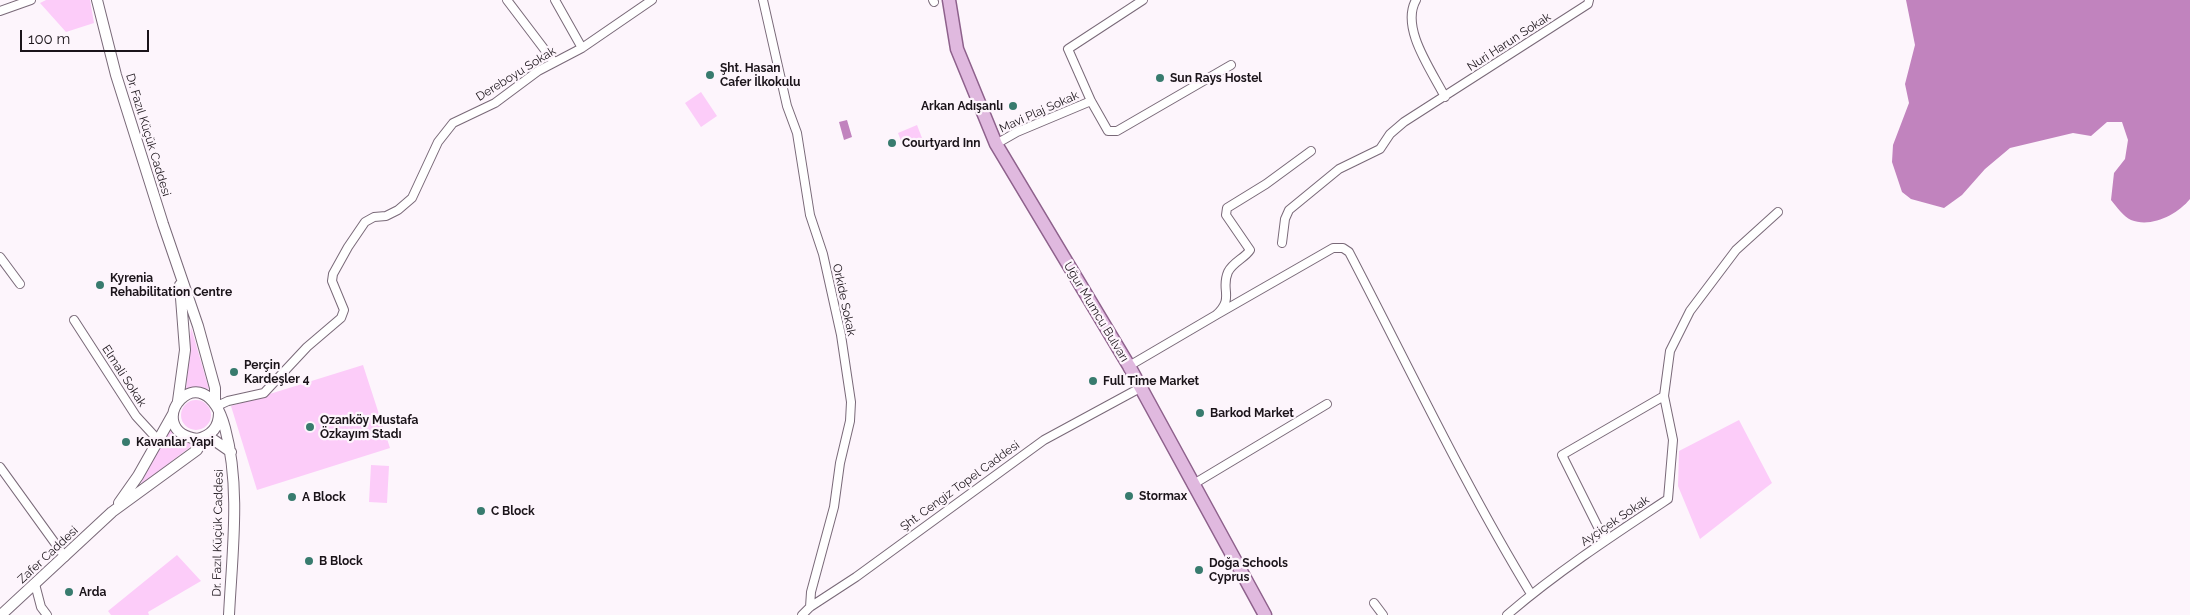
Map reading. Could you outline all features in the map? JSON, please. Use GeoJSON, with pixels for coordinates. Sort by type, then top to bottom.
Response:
{"type":"FeatureCollection","features":[{"type":"Feature","properties":{"kind":"main road","name":"Uğur Mumcu Bulvarı"},"geometry":{"type":"LineString","coordinates":[[949,0],[957,49],[996,144],[1129,366],[1192,485],[1265,615]]}},
{"type":"Feature","properties":{"kind":"street"},"geometry":{"type":"LineString","coordinates":[[0,11],[32,0]]}},
{"type":"Feature","properties":{"kind":"street","name":"Dr. Fazıl Küçük Caddesi"},"geometry":{"type":"LineString","coordinates":[[97,0],[116,76],[180,276],[198,326],[215,388],[217,407],[224,424],[231,452],[233,512],[229,615]]}},
{"type":"Feature","properties":{"kind":"street"},"geometry":{"type":"LineString","coordinates":[[507,0],[554,62]]}},
{"type":"Feature","properties":{"kind":"street"},"geometry":{"type":"LineString","coordinates":[[555,0],[582,48]]}},
{"type":"Feature","properties":{"kind":"street","name":"Dereboyu Sokak"},"geometry":{"type":"LineString","coordinates":[[217,407],[228,401],[264,393],[307,347],[341,318],[344,310],[332,281],[333,274],[348,247],[365,222],[374,217],[386,216],[398,210],[412,198],[438,142],[453,124],[495,103],[538,71],[582,48],[643,3],[652,0]]}},
{"type":"Feature","properties":{"kind":"street","name":"Orkide Sokak"},"geometry":{"type":"LineString","coordinates":[[763,0],[787,106],[797,133],[810,215],[823,254],[841,335],[851,402],[850,420],[834,507],[811,592],[810,607]]}},
{"type":"Feature","properties":{"kind":"street"},"geometry":{"type":"LineString","coordinates":[[1143,0],[1068,49],[1091,101],[1104,127],[1108,131],[1117,131],[1230,65]]}},
{"type":"Feature","properties":{"kind":"street"},"geometry":{"type":"LineString","coordinates":[[1416,0],[1410,23],[1415,38],[1445,97]]}},
{"type":"Feature","properties":{"kind":"street","name":"Nuri Harun Sokak"},"geometry":{"type":"LineString","coordinates":[[1282,243],[1284,219],[1289,210],[1339,169],[1380,149],[1390,134],[1404,122],[1445,97],[1585,2]]}},
{"type":"Feature","properties":{"kind":"street","name":"Mavi Plaj Sokak"},"geometry":{"type":"LineString","coordinates":[[996,144],[1016,132],[1091,101]]}},
{"type":"Feature","properties":{"kind":"street"},"geometry":{"type":"LineString","coordinates":[[1216,315],[1226,304],[1226,283],[1229,270],[1250,250],[1226,215],[1227,208],[1266,184],[1311,151]]}},
{"type":"Feature","properties":{"kind":"street","name":"Ayçiçek Sokak"},"geometry":{"type":"LineString","coordinates":[[1507,615],[1532,594],[1605,541],[1668,500],[1673,440],[1664,396],[1670,351],[1690,311],[1736,250],[1778,212]]}},
{"type":"Feature","properties":{"kind":"street"},"geometry":{"type":"LineString","coordinates":[[1129,366],[1333,248],[1343,248],[1349,252],[1456,464],[1489,525],[1532,594]]}},
{"type":"Feature","properties":{"kind":"street"},"geometry":{"type":"LineString","coordinates":[[0,257],[20,284]]}},
{"type":"Feature","properties":{"kind":"street","name":"Dr. Fazıl Küçük Caddesi"},"geometry":{"type":"LineString","coordinates":[[178,401],[185,350],[180,276]]}},
{"type":"Feature","properties":{"kind":"street","name":"Elmali Sokak"},"geometry":{"type":"LineString","coordinates":[[74,320],[136,416],[159,441]]}},
{"type":"Feature","properties":{"kind":"street","name":"Şht. Cengiz Topel Caddesi"},"geometry":{"type":"LineString","coordinates":[[802,615],[810,607],[856,577],[1044,440],[1140,388]]}},
{"type":"Feature","properties":{"kind":"street"},"geometry":{"type":"LineString","coordinates":[[190,393],[204,394],[217,407],[217,426],[206,436],[196,439],[182,434],[174,422],[173,414],[178,401],[190,393]]}},
{"type":"Feature","properties":{"kind":"street"},"geometry":{"type":"LineString","coordinates":[[1605,541],[1562,455],[1664,396]]}},
{"type":"Feature","properties":{"kind":"street"},"geometry":{"type":"LineString","coordinates":[[1192,485],[1327,404]]}},
{"type":"Feature","properties":{"kind":"street","name":"Zafer Caddesi"},"geometry":{"type":"LineString","coordinates":[[112,512],[138,476],[173,414]]}},
{"type":"Feature","properties":{"kind":"street","name":"Dr. Fazıl Küçük Caddesi"},"geometry":{"type":"LineString","coordinates":[[206,436],[231,452]]}},
{"type":"Feature","properties":{"kind":"street","name":"Zafer Caddesi"},"geometry":{"type":"LineString","coordinates":[[1,615],[112,512],[197,450],[206,436]]}},
{"type":"Feature","properties":{"kind":"street"},"geometry":{"type":"LineString","coordinates":[[0,466],[65,557]]}},
{"type":"Feature","properties":{"kind":"street"},"geometry":{"type":"LineString","coordinates":[[35,584],[41,607],[47,615]]}},
{"type":"Feature","properties":{"kind":"street"},"geometry":{"type":"LineString","coordinates":[[1374,604],[1383,615]]}},
{"type":"Feature","properties":{"kind":"shaded area"},"geometry":{"type":"Polygon","coordinates":[[[46,0],[90,0],[94,23],[66,32],[40,3],[46,0]]]}},
{"type":"Feature","properties":{"kind":"shaded area"},"geometry":{"type":"Polygon","coordinates":[[[1906,0],[2190,0],[2190,199],[2171,215],[2155,221],[2139,222],[2131,220],[2120,211],[2111,200],[2114,173],[2125,159],[2128,140],[2122,122],[2107,122],[2091,136],[2073,133],[2010,148],[1985,169],[1962,195],[1944,208],[1911,199],[1902,192],[1892,162],[1893,145],[1909,103],[1905,84],[1915,45],[1906,0]]]}},
{"type":"Feature","properties":{"kind":"shaded area"},"geometry":{"type":"Polygon","coordinates":[[[701,92],[717,116],[701,127],[685,103],[701,92]]]}},
{"type":"Feature","properties":{"kind":"shaded area"},"geometry":{"type":"Polygon","coordinates":[[[847,120],[852,137],[844,140],[839,122],[847,120]]]}},
{"type":"Feature","properties":{"kind":"shaded area"},"geometry":{"type":"Polygon","coordinates":[[[917,125],[922,138],[903,146],[898,133],[917,125]]]}},
{"type":"Feature","properties":{"kind":"shaded area"},"geometry":{"type":"Polygon","coordinates":[[[191,327],[209,389],[193,387],[186,389],[191,327]]]}},
{"type":"Feature","properties":{"kind":"shaded area","name":"Ozanköy Mustafa Özkayım Stadı"},"geometry":{"type":"Polygon","coordinates":[[[363,365],[390,448],[257,490],[231,406],[363,365]]]}},
{"type":"Feature","properties":{"kind":"shaded area"},"geometry":{"type":"Polygon","coordinates":[[[196,400],[207,404],[211,415],[207,426],[196,430],[185,426],[181,415],[185,404],[196,400]]]}},
{"type":"Feature","properties":{"kind":"shaded area"},"geometry":{"type":"Polygon","coordinates":[[[1739,420],[1772,483],[1700,539],[1678,486],[1679,451],[1739,420]]]}},
{"type":"Feature","properties":{"kind":"shaded area"},"geometry":{"type":"Polygon","coordinates":[[[170,429],[178,438],[193,445],[140,485],[170,429]]]}},
{"type":"Feature","properties":{"kind":"shaded area"},"geometry":{"type":"Polygon","coordinates":[[[371,465],[389,466],[387,503],[369,502],[371,465]]]}},
{"type":"Feature","properties":{"kind":"shaded area"},"geometry":{"type":"Polygon","coordinates":[[[177,555],[201,581],[148,612],[149,615],[111,615],[108,611],[177,555]]]}},
{"type":"Feature","properties":{"kind":"place","name":"Şht. Hasan Cafer İlkokulu"},"geometry":{"type":"Point","coordinates":[710,75]}},
{"type":"Feature","properties":{"kind":"place","name":"Sun Rays Hostel"},"geometry":{"type":"Point","coordinates":[1160,78]}},
{"type":"Feature","properties":{"kind":"place","name":"Arkan Adışanlı"},"geometry":{"type":"Point","coordinates":[1013,106]}},
{"type":"Feature","properties":{"kind":"place","name":"Courtyard Inn"},"geometry":{"type":"Point","coordinates":[892,143]}},
{"type":"Feature","properties":{"kind":"place","name":"Kyrenia Rehabilitation Centre"},"geometry":{"type":"Point","coordinates":[100,285]}},
{"type":"Feature","properties":{"kind":"place","name":"Perçin Kardeşler 4"},"geometry":{"type":"Point","coordinates":[234,372]}},
{"type":"Feature","properties":{"kind":"place","name":"Full Time Market"},"geometry":{"type":"Point","coordinates":[1093,381]}},
{"type":"Feature","properties":{"kind":"place","name":"Barkod Market"},"geometry":{"type":"Point","coordinates":[1200,413]}},
{"type":"Feature","properties":{"kind":"place","name":"Ozanköy Mustafa Özkayım Stadı"},"geometry":{"type":"Point","coordinates":[310,427]}},
{"type":"Feature","properties":{"kind":"place","name":"Kavanlar Yapi"},"geometry":{"type":"Point","coordinates":[126,442]}},
{"type":"Feature","properties":{"kind":"place","name":"Stormax"},"geometry":{"type":"Point","coordinates":[1129,496]}},
{"type":"Feature","properties":{"kind":"place","name":"A Block"},"geometry":{"type":"Point","coordinates":[292,497]}},
{"type":"Feature","properties":{"kind":"place","name":"C Block"},"geometry":{"type":"Point","coordinates":[481,511]}},
{"type":"Feature","properties":{"kind":"place","name":"B Block"},"geometry":{"type":"Point","coordinates":[309,561]}},
{"type":"Feature","properties":{"kind":"place","name":"Doğa Schools Cyprus"},"geometry":{"type":"Point","coordinates":[1199,570]}},
{"type":"Feature","properties":{"kind":"place","name":"Arda"},"geometry":{"type":"Point","coordinates":[69,592]}}]}
